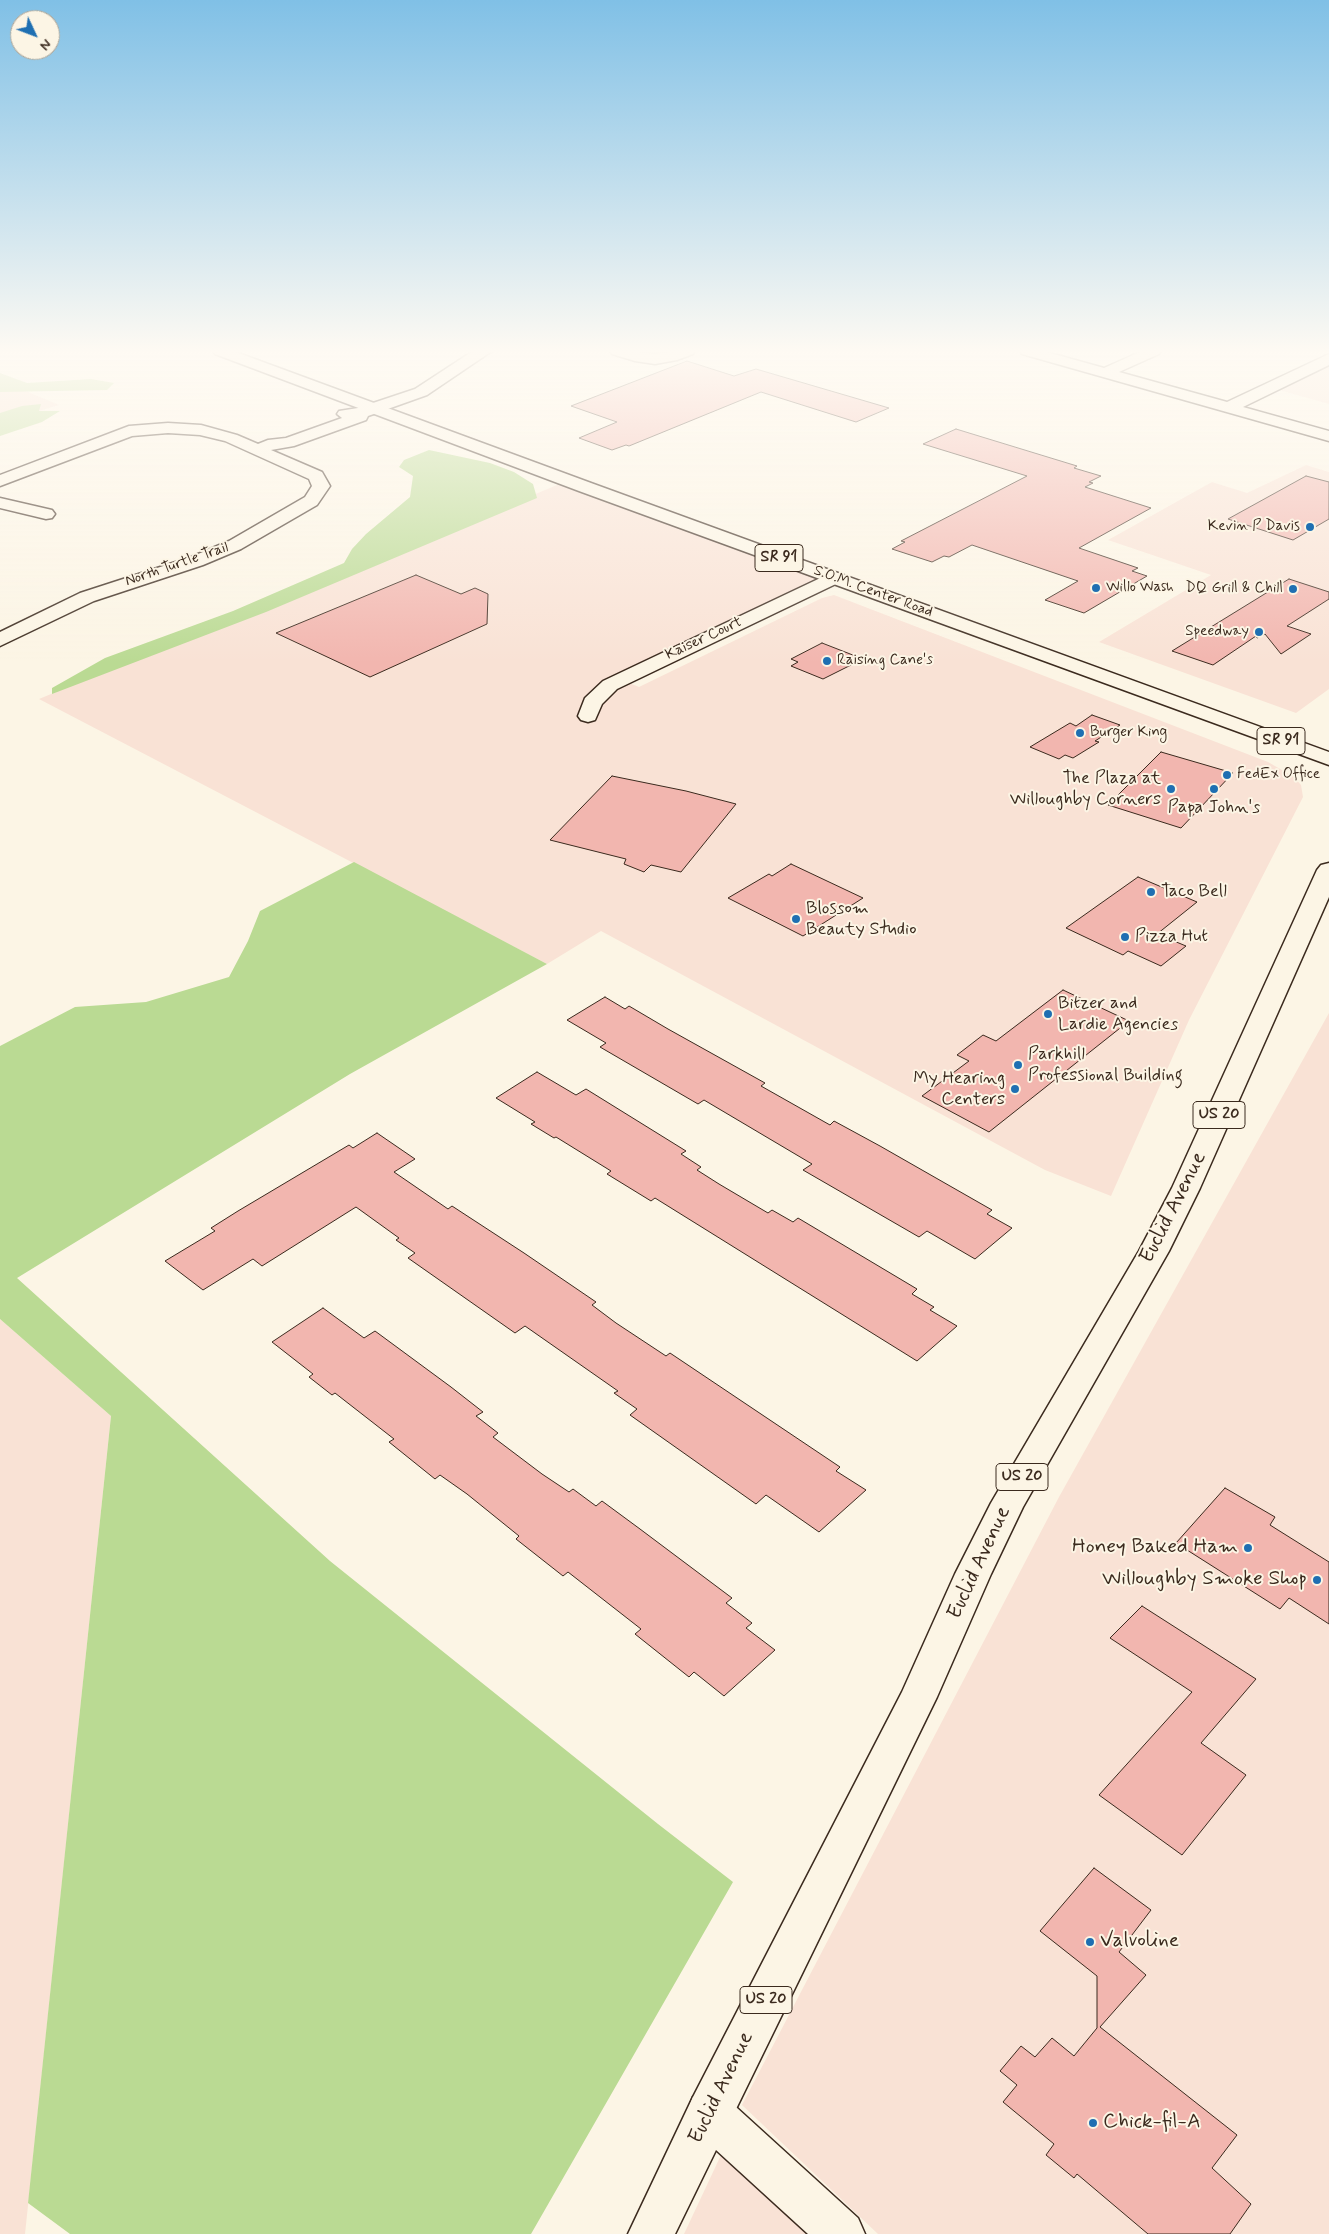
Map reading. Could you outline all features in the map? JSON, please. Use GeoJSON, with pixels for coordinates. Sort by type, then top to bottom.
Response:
{"type":"FeatureCollection","features":[{"type":"Feature","properties":{"kind":"street"},"geometry":{"type":"LineString","coordinates":[[0,481],[66,455]]}},
{"type":"Feature","properties":{"kind":"street","name":"North Turtle Trail"},"geometry":{"type":"LineString","coordinates":[[0,640],[87,597],[197,561],[235,545],[311,501],[321,486],[316,476],[278,455]]}},
{"type":"Feature","properties":{"kind":"street","name":"S.O.M. Center Road"},"geometry":{"type":"LineString","coordinates":[[493,455],[1329,758]]}},
{"type":"Feature","properties":{"kind":"street"},"geometry":{"type":"LineString","coordinates":[[0,503],[46,514]]}},
{"type":"Feature","properties":{"kind":"street","name":"Kaiser Court"},"geometry":{"type":"LineString","coordinates":[[588,716],[592,702],[610,685],[833,578]]}},
{"type":"Feature","properties":{"kind":"street"},"geometry":{"type":"LineString","coordinates":[[0,620],[22,629]]}},
{"type":"Feature","properties":{"kind":"street","name":"Euclid Avenue"},"geometry":{"type":"LineString","coordinates":[[651,2234],[709,2113],[918,1697],[973,1574],[1008,1503],[1154,1251],[1186,1188],[1329,870]]}},
{"type":"Feature","properties":{"kind":"street"},"geometry":{"type":"LineString","coordinates":[[709,2113],[842,2234]]}},
{"type":"Feature","properties":{"kind":"shaded area"},"geometry":{"type":"Polygon","coordinates":[[[1306,465],[1329,472],[1329,689],[1296,713],[1099,642],[1211,575],[1108,540],[1212,482],[1247,493],[1306,465]]]}},
{"type":"Feature","properties":{"kind":"shaded area"},"geometry":{"type":"Polygon","coordinates":[[[562,483],[822,578],[617,678],[639,687],[822,598],[834,595],[1268,762],[1294,777],[1301,785],[1303,797],[1189,1020],[1111,1196],[1045,1170],[601,931],[547,964],[39,699],[562,483]]]}},
{"type":"Feature","properties":{"kind":"shaded area"},"geometry":{"type":"Polygon","coordinates":[[[1329,1013],[1329,2234],[878,2234],[742,2105],[1059,1497],[1329,1013]]]}},
{"type":"Feature","properties":{"kind":"shaded area"},"geometry":{"type":"Polygon","coordinates":[[[0,1319],[111,1416],[25,2234],[0,2234],[0,1319]]]}},
{"type":"Feature","properties":{"kind":"shaded area"},"geometry":{"type":"Polygon","coordinates":[[[721,2155],[806,2234],[684,2234],[721,2155]]]}},
{"type":"Feature","properties":{"kind":"green space"},"geometry":{"type":"Polygon","coordinates":[[[416,455],[454,455],[490,463],[514,472],[533,484],[537,498],[266,612],[52,694],[52,688],[105,658],[233,611],[344,563],[352,549],[366,534],[410,497],[413,476],[399,467],[404,460],[416,455]]]}},
{"type":"Feature","properties":{"kind":"green space"},"geometry":{"type":"Polygon","coordinates":[[[354,862],[547,964],[350,1074],[17,1278],[330,1561],[733,1882],[531,2234],[70,2234],[28,2203],[111,1416],[0,1319],[0,1046],[75,1007],[146,1002],[229,977],[248,941],[260,911],[354,862]]]}},
{"type":"Feature","properties":{"kind":"building"},"geometry":{"type":"Polygon","coordinates":[[[960,455],[1042,455],[1101,476],[1089,482],[1093,483],[1085,487],[1151,508],[1079,548],[1138,568],[1132,571],[1147,576],[1084,613],[1045,600],[1078,581],[972,545],[949,557],[944,556],[932,562],[892,549],[905,542],[901,541],[1027,476],[960,455]]]}},
{"type":"Feature","properties":{"kind":"building"},"geometry":{"type":"Polygon","coordinates":[[[1306,476],[1329,482],[1329,519],[1293,540],[1228,519],[1306,476]]]}},
{"type":"Feature","properties":{"kind":"building"},"geometry":{"type":"Polygon","coordinates":[[[416,575],[461,594],[475,588],[488,594],[487,624],[370,677],[276,633],[416,575]]]}},
{"type":"Feature","properties":{"kind":"building"},"geometry":{"type":"Polygon","coordinates":[[[1289,579],[1329,592],[1329,599],[1287,626],[1311,634],[1281,654],[1265,634],[1257,638],[1256,636],[1213,665],[1172,651],[1289,579]]]}},
{"type":"Feature","properties":{"kind":"building","name":"Raising Cane's"},"geometry":{"type":"Polygon","coordinates":[[[822,643],[863,659],[823,679],[791,666],[798,662],[791,659],[822,643]]]}},
{"type":"Feature","properties":{"kind":"building","name":"Burger King"},"geometry":{"type":"Polygon","coordinates":[[[1092,715],[1120,725],[1095,741],[1099,742],[1073,758],[1065,755],[1059,759],[1030,747],[1070,723],[1076,726],[1092,715]]]}},
{"type":"Feature","properties":{"kind":"building","name":"The Plaza at Willoughby Corners"},"geometry":{"type":"Polygon","coordinates":[[[1161,752],[1233,773],[1181,828],[1108,805],[1161,752]]]}},
{"type":"Feature","properties":{"kind":"building"},"geometry":{"type":"Polygon","coordinates":[[[612,776],[686,791],[736,804],[681,872],[651,865],[644,872],[624,864],[626,859],[550,840],[612,776]]]}},
{"type":"Feature","properties":{"kind":"building"},"geometry":{"type":"Polygon","coordinates":[[[791,864],[863,898],[803,936],[728,898],[769,874],[772,876],[791,864]]]}},
{"type":"Feature","properties":{"kind":"building"},"geometry":{"type":"Polygon","coordinates":[[[1138,877],[1197,902],[1157,934],[1186,946],[1161,966],[1128,951],[1123,955],[1066,928],[1138,877]]]}},
{"type":"Feature","properties":{"kind":"building","name":"Parkhill Professional Building"},"geometry":{"type":"Polygon","coordinates":[[[1063,990],[1129,1021],[989,1132],[922,1096],[969,1061],[957,1055],[983,1035],[996,1041],[1063,990]]]}},
{"type":"Feature","properties":{"kind":"building"},"geometry":{"type":"Polygon","coordinates":[[[605,997],[625,1009],[629,1006],[765,1083],[761,1086],[830,1125],[834,1121],[880,1146],[992,1210],[987,1214],[1012,1228],[975,1259],[927,1231],[919,1237],[803,1170],[812,1164],[704,1100],[698,1104],[600,1047],[606,1043],[567,1020],[605,997]]]}},
{"type":"Feature","properties":{"kind":"building"},"geometry":{"type":"Polygon","coordinates":[[[537,1072],[576,1095],[586,1089],[686,1151],[681,1154],[701,1167],[697,1170],[719,1184],[768,1213],[772,1210],[793,1222],[798,1218],[917,1289],[912,1294],[934,1307],[930,1310],[957,1326],[917,1361],[655,1198],[651,1201],[607,1174],[611,1171],[531,1124],[535,1122],[496,1098],[537,1072]]]}},
{"type":"Feature","properties":{"kind":"building"},"geometry":{"type":"Polygon","coordinates":[[[377,1133],[415,1159],[394,1172],[448,1209],[452,1206],[524,1253],[596,1302],[592,1305],[616,1323],[666,1356],[670,1353],[840,1467],[836,1471],[866,1490],[819,1532],[766,1495],[756,1504],[630,1415],[637,1409],[614,1393],[618,1391],[525,1326],[515,1333],[408,1258],[415,1253],[396,1240],[399,1238],[356,1207],[262,1266],[253,1259],[203,1290],[165,1261],[215,1231],[211,1228],[238,1211],[349,1145],[353,1148],[377,1133]]]}},
{"type":"Feature","properties":{"kind":"building"},"geometry":{"type":"Polygon","coordinates":[[[323,1308],[364,1338],[375,1331],[483,1412],[476,1416],[498,1433],[493,1437],[542,1474],[569,1492],[573,1489],[596,1506],[602,1501],[732,1598],[726,1603],[752,1623],[746,1628],[775,1650],[724,1696],[694,1672],[689,1677],[635,1634],[641,1629],[568,1572],[563,1576],[516,1539],[519,1536],[467,1494],[440,1475],[435,1479],[389,1442],[394,1439],[335,1393],[332,1395],[309,1377],[313,1374],[272,1342],[323,1308]]]}},
{"type":"Feature","properties":{"kind":"building"},"geometry":{"type":"Polygon","coordinates":[[[1225,1488],[1275,1517],[1270,1525],[1329,1562],[1329,1624],[1289,1598],[1280,1609],[1176,1543],[1225,1488]]]}},
{"type":"Feature","properties":{"kind":"building"},"geometry":{"type":"Polygon","coordinates":[[[1142,1606],[1256,1679],[1201,1743],[1246,1775],[1182,1855],[1099,1795],[1192,1692],[1110,1638],[1142,1606]]]}},
{"type":"Feature","properties":{"kind":"building"},"geometry":{"type":"Polygon","coordinates":[[[1094,1868],[1151,1910],[1119,1952],[1146,1975],[1100,2027],[1237,2135],[1212,2168],[1251,2204],[1230,2234],[1148,2234],[1077,2174],[1074,2178],[1046,2155],[1054,2144],[1003,2102],[1017,2085],[1000,2071],[1021,2046],[1035,2057],[1052,2038],[1074,2056],[1097,2028],[1097,1976],[1040,1931],[1094,1868]]]}},
{"type":"Feature","properties":{"kind":"place","name":"Kevin P Davis"},"geometry":{"type":"Point","coordinates":[1310,527]}},
{"type":"Feature","properties":{"kind":"place","name":"Willo Wash"},"geometry":{"type":"Point","coordinates":[1096,588]}},
{"type":"Feature","properties":{"kind":"place","name":"DQ Grill & Chill"},"geometry":{"type":"Point","coordinates":[1293,589]}},
{"type":"Feature","properties":{"kind":"place","name":"Speedway"},"geometry":{"type":"Point","coordinates":[1259,632]}},
{"type":"Feature","properties":{"kind":"place","name":"Raising Cane's"},"geometry":{"type":"Point","coordinates":[827,661]}},
{"type":"Feature","properties":{"kind":"place","name":"Burger King"},"geometry":{"type":"Point","coordinates":[1080,733]}},
{"type":"Feature","properties":{"kind":"place","name":"FedEx Office"},"geometry":{"type":"Point","coordinates":[1227,775]}},
{"type":"Feature","properties":{"kind":"place","name":"The Plaza at Willoughby Corners"},"geometry":{"type":"Point","coordinates":[1171,789]}},
{"type":"Feature","properties":{"kind":"place","name":"Papa John's"},"geometry":{"type":"Point","coordinates":[1214,789]}},
{"type":"Feature","properties":{"kind":"place","name":"Taco Bell"},"geometry":{"type":"Point","coordinates":[1151,892]}},
{"type":"Feature","properties":{"kind":"place","name":"Blossom Beauty Studio"},"geometry":{"type":"Point","coordinates":[796,919]}},
{"type":"Feature","properties":{"kind":"place","name":"Pizza Hut"},"geometry":{"type":"Point","coordinates":[1125,937]}},
{"type":"Feature","properties":{"kind":"place","name":"Bitzer and Lardie Agencies"},"geometry":{"type":"Point","coordinates":[1048,1014]}},
{"type":"Feature","properties":{"kind":"place","name":"Parkhill Professional Building"},"geometry":{"type":"Point","coordinates":[1018,1065]}},
{"type":"Feature","properties":{"kind":"place","name":"My Hearing Centers"},"geometry":{"type":"Point","coordinates":[1015,1089]}},
{"type":"Feature","properties":{"kind":"place","name":"Honey Baked Ham"},"geometry":{"type":"Point","coordinates":[1248,1548]}},
{"type":"Feature","properties":{"kind":"place","name":"Willoughby Smoke Shop"},"geometry":{"type":"Point","coordinates":[1317,1580]}},
{"type":"Feature","properties":{"kind":"place","name":"Valvoline"},"geometry":{"type":"Point","coordinates":[1090,1942]}},
{"type":"Feature","properties":{"kind":"place","name":"Chick-fil-A"},"geometry":{"type":"Point","coordinates":[1093,2123]}}]}
